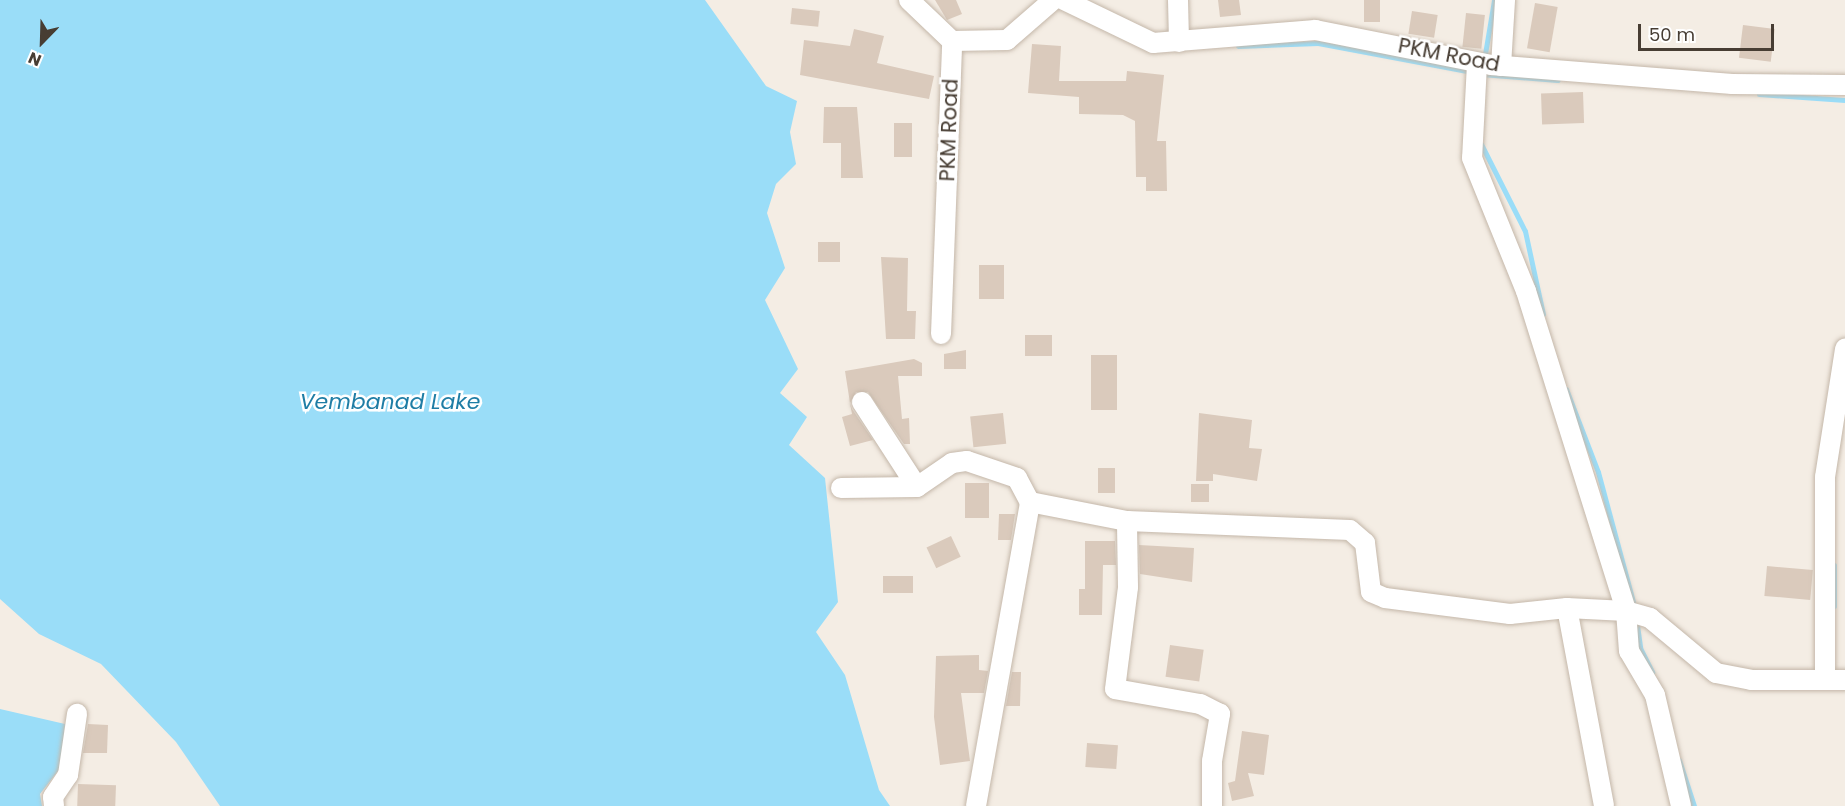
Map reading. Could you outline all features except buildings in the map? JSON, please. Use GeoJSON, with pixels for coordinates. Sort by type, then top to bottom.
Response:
{"type":"FeatureCollection","features":[{"type":"Feature","properties":{"kind":"street"},"geometry":{"type":"LineString","coordinates":[[909,0],[952,41],[1007,40],[1053,0]]}},
{"type":"Feature","properties":{"kind":"street","name":"PKM Road"},"geometry":{"type":"LineString","coordinates":[[1064,0],[1144,43],[1315,30],[1477,64],[1732,84],[1845,85]]}},
{"type":"Feature","properties":{"kind":"street"},"geometry":{"type":"LineString","coordinates":[[1178,0],[1179,42]]}},
{"type":"Feature","properties":{"kind":"street"},"geometry":{"type":"LineString","coordinates":[[1501,66],[1505,0]]}},
{"type":"Feature","properties":{"kind":"street","name":"PKM Road"},"geometry":{"type":"LineString","coordinates":[[941,334],[952,41]]}},
{"type":"Feature","properties":{"kind":"street"},"geometry":{"type":"LineString","coordinates":[[1477,64],[1472,158],[1526,291],[1626,611],[1629,651],[1655,695],[1681,806]]}},
{"type":"Feature","properties":{"kind":"street"},"geometry":{"type":"LineString","coordinates":[[1825,680],[1825,477],[1845,349]]}},
{"type":"Feature","properties":{"kind":"street"},"geometry":{"type":"LineString","coordinates":[[862,402],[917,487]]}},
{"type":"Feature","properties":{"kind":"street"},"geometry":{"type":"LineString","coordinates":[[842,488],[917,487],[952,463],[967,460],[1017,478],[1030,502],[976,806]]}},
{"type":"Feature","properties":{"kind":"street"},"geometry":{"type":"LineString","coordinates":[[1030,502],[1127,521],[1350,530],[1365,543],[1371,592],[1385,598],[1510,614],[1568,608],[1626,611],[1650,618],[1716,674],[1751,680],[1845,680]]}},
{"type":"Feature","properties":{"kind":"street"},"geometry":{"type":"LineString","coordinates":[[1127,521],[1128,587],[1115,689],[1200,704],[1220,714],[1212,761],[1212,806]]}},
{"type":"Feature","properties":{"kind":"street"},"geometry":{"type":"LineString","coordinates":[[1568,608],[1604,806]]}},
{"type":"Feature","properties":{"kind":"street"},"geometry":{"type":"LineString","coordinates":[[54,806],[53,797],[68,775],[77,714]]}},
{"type":"Feature","properties":{"kind":"water","name":"Vembanad Lake"},"geometry":{"type":"Polygon","coordinates":[[[0,0],[705,0],[766,86],[797,101],[790,132],[796,164],[776,184],[767,213],[785,268],[765,300],[798,369],[780,393],[807,417],[789,445],[825,478],[838,602],[816,632],[845,675],[879,790],[890,806],[220,806],[176,742],[101,664],[39,634],[0,599],[0,0]]]}},
{"type":"Feature","properties":{"kind":"water"},"geometry":{"type":"Polygon","coordinates":[[[0,709],[65,724],[61,767],[40,794],[42,806],[0,806],[0,709]]]}},
{"type":"Feature","properties":{"kind":"waterway"},"geometry":{"type":"LineString","coordinates":[[1484,60],[1494,0]]}},
{"type":"Feature","properties":{"kind":"waterway"},"geometry":{"type":"LineString","coordinates":[[1238,46],[1318,43],[1472,72]]}},
{"type":"Feature","properties":{"kind":"waterway"},"geometry":{"type":"LineString","coordinates":[[1481,74],[1558,80]]}},
{"type":"Feature","properties":{"kind":"waterway"},"geometry":{"type":"LineString","coordinates":[[1759,94],[1845,100]]}},
{"type":"Feature","properties":{"kind":"waterway"},"geometry":{"type":"LineString","coordinates":[[1481,144],[1525,231],[1543,314]]}},
{"type":"Feature","properties":{"kind":"waterway"},"geometry":{"type":"LineString","coordinates":[[1566,389],[1598,472],[1635,609]]}},
{"type":"Feature","properties":{"kind":"waterway"},"geometry":{"type":"LineString","coordinates":[[1834,565],[1834,606]]}},
{"type":"Feature","properties":{"kind":"waterway"},"geometry":{"type":"LineString","coordinates":[[1636,618],[1640,648],[1652,672]]}},
{"type":"Feature","properties":{"kind":"waterway"},"geometry":{"type":"LineString","coordinates":[[1679,760],[1694,806]]}}]}
